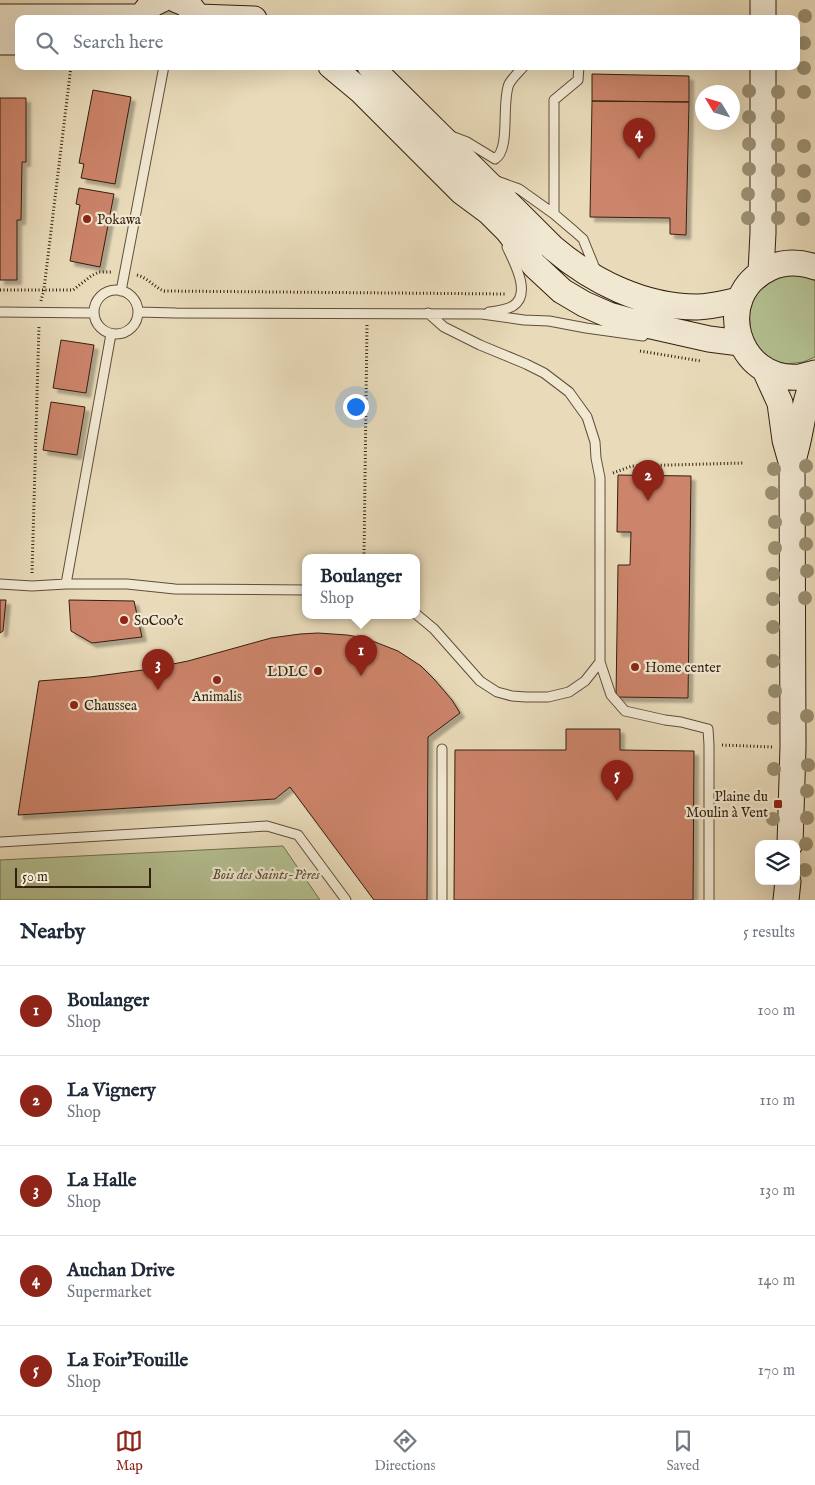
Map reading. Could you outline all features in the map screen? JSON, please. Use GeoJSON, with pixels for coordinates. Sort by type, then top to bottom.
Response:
{"type":"FeatureCollection","features":[{"type":"Feature","properties":{"kind":"street"},"geometry":{"type":"LineString","coordinates":[[143,15],[154,2],[161,0]]}},
{"type":"Feature","properties":{"kind":"street"},"geometry":{"type":"LineString","coordinates":[[177,0],[184,2],[192,8],[196,15]]}},
{"type":"Feature","properties":{"kind":"street"},"geometry":{"type":"LineString","coordinates":[[763,0],[763,15]]}},
{"type":"Feature","properties":{"kind":"street"},"geometry":{"type":"LineString","coordinates":[[0,17],[15,17]]}},
{"type":"Feature","properties":{"kind":"street"},"geometry":{"type":"LineString","coordinates":[[0,42],[15,42]]}},
{"type":"Feature","properties":{"kind":"street"},"geometry":{"type":"LineString","coordinates":[[336,70],[361,91],[462,192],[489,212],[508,231],[534,265],[562,291],[584,304],[609,315],[709,339],[740,343]]}},
{"type":"Feature","properties":{"kind":"street"},"geometry":{"type":"LineString","coordinates":[[374,70],[553,248],[573,264],[600,280],[630,294],[657,303],[700,307],[739,300]]}},
{"type":"Feature","properties":{"kind":"street"},"geometry":{"type":"LineString","coordinates":[[761,272],[763,233],[763,70]]}},
{"type":"Feature","properties":{"kind":"street"},"geometry":{"type":"LineString","coordinates":[[815,267],[796,262],[778,264],[761,272],[748,284],[739,300],[736,314],[736,329],[740,343],[750,358],[765,370],[782,376],[801,377],[815,372]]}},
{"type":"Feature","properties":{"kind":"street"},"geometry":{"type":"LineString","coordinates":[[765,370],[780,403],[785,440],[792,465],[793,747],[790,840]]}},
{"type":"Feature","properties":{"kind":"street"},"geometry":{"type":"LineString","coordinates":[[792,465],[799,442],[806,402],[815,378]]}},
{"type":"Feature","properties":{"kind":"street"},"geometry":{"type":"LineString","coordinates":[[786,900],[788,885]]}},
{"type":"Feature","properties":{"kind":"lane"},"geometry":{"type":"LineString","coordinates":[[121,291],[163,70]]}},
{"type":"Feature","properties":{"kind":"lane"},"geometry":{"type":"LineString","coordinates":[[436,131],[467,142],[495,159],[500,156],[503,147],[507,92],[509,85],[520,70]]}},
{"type":"Feature","properties":{"kind":"lane"},"geometry":{"type":"LineString","coordinates":[[554,214],[554,100],[578,80],[579,70]]}},
{"type":"Feature","properties":{"kind":"lane"},"geometry":{"type":"LineString","coordinates":[[482,176],[519,189],[554,214],[583,239],[600,280]]}},
{"type":"Feature","properties":{"kind":"lane"},"geometry":{"type":"LineString","coordinates":[[462,192],[505,243],[522,286],[521,295],[511,307],[482,314]]}},
{"type":"Feature","properties":{"kind":"lane"},"geometry":{"type":"LineString","coordinates":[[113,291],[121,291],[133,299],[138,312],[137,318],[130,329],[118,334],[104,331],[95,320],[94,313],[95,305],[99,298],[113,291]]}},
{"type":"Feature","properties":{"kind":"lane"},"geometry":{"type":"LineString","coordinates":[[0,312],[94,313]]}},
{"type":"Feature","properties":{"kind":"lane"},"geometry":{"type":"LineString","coordinates":[[138,312],[482,314],[524,320],[549,321],[658,338],[709,339]]}},
{"type":"Feature","properties":{"kind":"lane"},"geometry":{"type":"LineString","coordinates":[[428,313],[444,327],[544,373],[569,392],[588,417],[595,442],[600,478],[600,662],[611,695],[626,711],[708,729],[709,900]]}},
{"type":"Feature","properties":{"kind":"lane"},"geometry":{"type":"LineString","coordinates":[[66,584],[111,334]]}},
{"type":"Feature","properties":{"kind":"lane"},"geometry":{"type":"LineString","coordinates":[[0,584],[32,586],[127,584],[175,589],[302,590]]}},
{"type":"Feature","properties":{"kind":"lane"},"geometry":{"type":"LineString","coordinates":[[420,617],[434,629],[480,681],[497,692],[512,696],[548,697],[569,692],[585,681],[600,662]]}},
{"type":"Feature","properties":{"kind":"lane"},"geometry":{"type":"LineString","coordinates":[[442,749],[442,900]]}},
{"type":"Feature","properties":{"kind":"lane"},"geometry":{"type":"LineString","coordinates":[[0,842],[267,826],[298,835],[346,900]]}},
{"type":"Feature","properties":{"kind":"path"},"geometry":{"type":"LineString","coordinates":[[32,586],[39,311],[44,289],[71,70]]}},
{"type":"Feature","properties":{"kind":"path"},"geometry":{"type":"LineString","coordinates":[[364,554],[367,324]]}},
{"type":"Feature","properties":{"kind":"path"},"geometry":{"type":"LineString","coordinates":[[600,478],[632,466],[744,463]]}},
{"type":"Feature","properties":{"kind":"path"},"geometry":{"type":"LineString","coordinates":[[709,745],[780,747]]}},
{"type":"Feature","properties":{"kind":"green space"},"geometry":{"type":"Polygon","coordinates":[[[171,8],[182,15],[156,15],[171,8]]]}},
{"type":"Feature","properties":{"kind":"green space"},"geometry":{"type":"Polygon","coordinates":[[[792,274],[806,276],[815,281],[815,357],[803,362],[787,364],[772,360],[760,350],[751,338],[749,307],[756,293],[778,276],[792,274]]]}},
{"type":"Feature","properties":{"kind":"green space","name":"Bois des Saints-Pères"},"geometry":{"type":"Polygon","coordinates":[[[283,846],[320,900],[0,900],[0,860],[283,846]]]}},
{"type":"Feature","properties":{"kind":"building"},"geometry":{"type":"Polygon","coordinates":[[[592,74],[689,76],[689,102],[592,101],[592,74]]]}},
{"type":"Feature","properties":{"kind":"building"},"geometry":{"type":"Polygon","coordinates":[[[93,90],[131,97],[115,184],[81,178],[84,164],[79,163],[93,90]]]}},
{"type":"Feature","properties":{"kind":"building"},"geometry":{"type":"Polygon","coordinates":[[[0,98],[26,98],[26,162],[22,162],[21,220],[17,220],[17,280],[0,280],[0,98]]]}},
{"type":"Feature","properties":{"kind":"building"},"geometry":{"type":"Polygon","coordinates":[[[592,101],[689,102],[686,235],[670,234],[670,218],[590,217],[592,101]]]}},
{"type":"Feature","properties":{"kind":"building"},"geometry":{"type":"Polygon","coordinates":[[[79,188],[114,194],[100,267],[70,261],[80,205],[76,204],[79,188]]]}},
{"type":"Feature","properties":{"kind":"building"},"geometry":{"type":"Polygon","coordinates":[[[61,340],[94,345],[86,393],[53,388],[61,340]]]}},
{"type":"Feature","properties":{"kind":"building"},"geometry":{"type":"Polygon","coordinates":[[[51,402],[85,407],[77,455],[43,450],[51,402]]]}},
{"type":"Feature","properties":{"kind":"building"},"geometry":{"type":"Polygon","coordinates":[[[618,475],[691,476],[688,698],[616,697],[618,565],[630,565],[631,532],[617,532],[618,475]]]}},
{"type":"Feature","properties":{"kind":"building"},"geometry":{"type":"Polygon","coordinates":[[[0,600],[6,600],[3,631],[0,633],[0,600]]]}},
{"type":"Feature","properties":{"kind":"building"},"geometry":{"type":"Polygon","coordinates":[[[69,600],[134,601],[142,637],[92,643],[71,631],[69,600]]]}},
{"type":"Feature","properties":{"kind":"building"},"geometry":{"type":"Polygon","coordinates":[[[318,633],[365,638],[398,651],[421,666],[434,679],[452,700],[460,713],[428,737],[427,900],[374,900],[290,787],[275,799],[18,815],[39,681],[143,670],[188,661],[271,638],[318,633]]]}},
{"type":"Feature","properties":{"kind":"building"},"geometry":{"type":"Polygon","coordinates":[[[566,729],[620,729],[620,750],[694,751],[693,900],[454,900],[455,750],[566,750],[566,729]]]}},
{"type":"Feature","properties":{"kind":"place","name":"Auchan Drive"},"geometry":{"type":"Point","coordinates":[639,159]}},
{"type":"Feature","properties":{"kind":"place","name":"Pokawa"},"geometry":{"type":"Point","coordinates":[87,219]}},
{"type":"Feature","properties":{"kind":"place","name":"La Vignery"},"geometry":{"type":"Point","coordinates":[648,501]}},
{"type":"Feature","properties":{"kind":"place","name":"SoCoo'c"},"geometry":{"type":"Point","coordinates":[124,620]}},
{"type":"Feature","properties":{"kind":"place","name":"Home center"},"geometry":{"type":"Point","coordinates":[635,667]}},
{"type":"Feature","properties":{"kind":"place","name":"LDLC"},"geometry":{"type":"Point","coordinates":[318,671]}},
{"type":"Feature","properties":{"kind":"place","name":"Boulanger"},"geometry":{"type":"Point","coordinates":[361,676]}},
{"type":"Feature","properties":{"kind":"place","name":"Animalis"},"geometry":{"type":"Point","coordinates":[217,680]}},
{"type":"Feature","properties":{"kind":"place","name":"La Halle"},"geometry":{"type":"Point","coordinates":[158,690]}},
{"type":"Feature","properties":{"kind":"place","name":"Chaussea"},"geometry":{"type":"Point","coordinates":[74,705]}},
{"type":"Feature","properties":{"kind":"place","name":"La Foir'Fouille"},"geometry":{"type":"Point","coordinates":[617,801]}},
{"type":"Feature","properties":{"kind":"place","name":"Plaine du Moulin à Vent"},"geometry":{"type":"Point","coordinates":[778,804]}}]}
